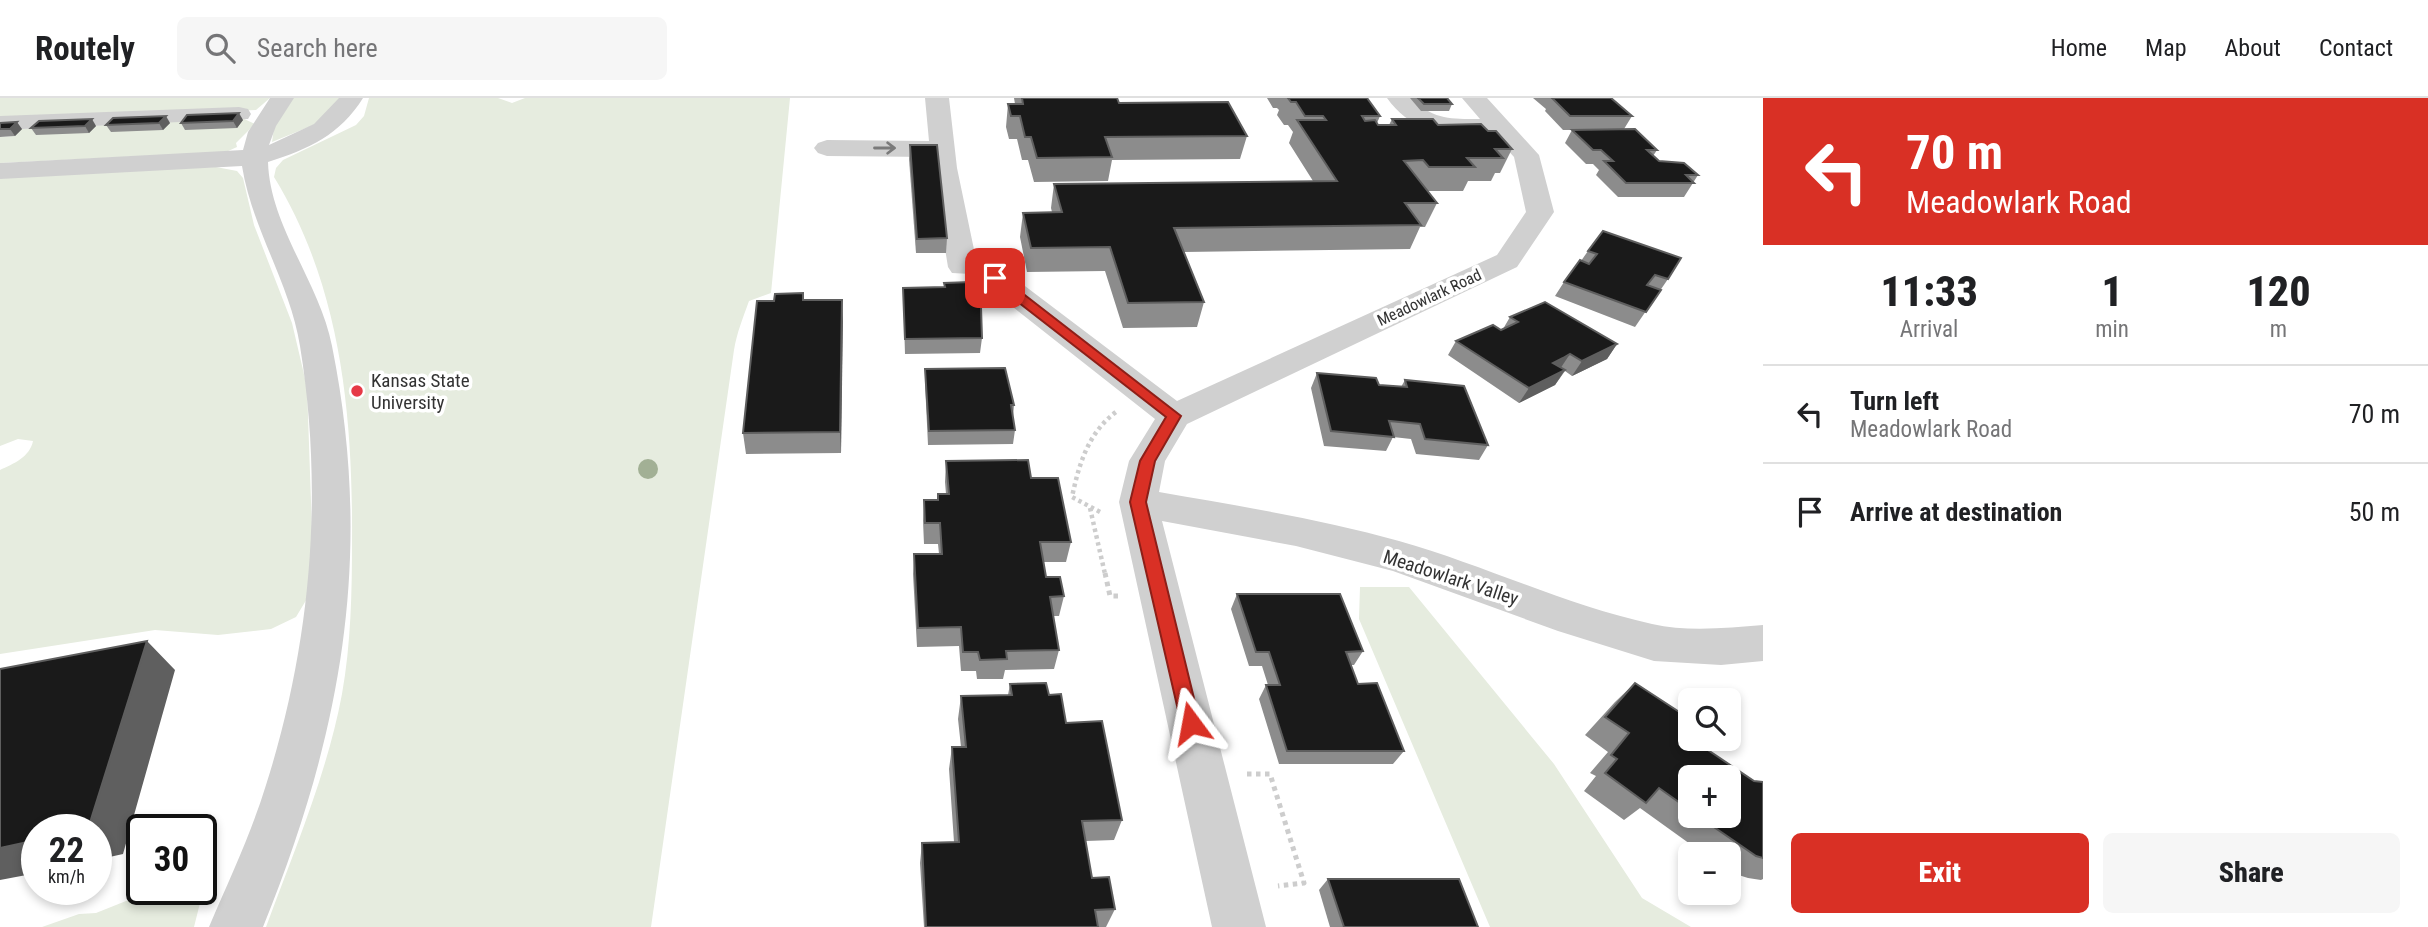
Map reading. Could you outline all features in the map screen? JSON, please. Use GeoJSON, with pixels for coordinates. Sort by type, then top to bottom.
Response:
{"type":"FeatureCollection","features":[{"type":"Feature","properties":{"kind":"street"},"geometry":{"type":"LineString","coordinates":[[0,171],[257,157],[283,149],[333,124],[351,98]]}},
{"type":"Feature","properties":{"kind":"street"},"geometry":{"type":"LineString","coordinates":[[1399,98],[1411,114],[1425,124],[1501,128]]}},
{"type":"Feature","properties":{"kind":"street","name":"Meadowlark Road"},"geometry":{"type":"LineString","coordinates":[[1174,416],[1507,261],[1540,212],[1527,155],[1474,98]]}},
{"type":"Feature","properties":{"kind":"street"},"geometry":{"type":"LineString","coordinates":[[236,927],[256,884],[289,787],[313,701],[328,616],[333,546],[331,460],[316,343],[256,172],[259,135],[277,106]]}},
{"type":"Feature","properties":{"kind":"street"},"geometry":{"type":"LineString","coordinates":[[0,123],[277,106]]}},
{"type":"Feature","properties":{"kind":"street"},"geometry":{"type":"LineString","coordinates":[[827,148],[934,123],[972,267],[1174,416],[1147,461],[1124,509],[1239,927]]}},
{"type":"Feature","properties":{"kind":"street","name":"Meadowlark Valley"},"geometry":{"type":"LineString","coordinates":[[1124,509],[1296,531],[1399,557],[1573,619],[1654,643],[1720,647],[1763,643]]}},
{"type":"Feature","properties":{"kind":"path"},"geometry":{"type":"LineString","coordinates":[[1121,409],[1103,421],[1077,470],[1072,497],[1084,501],[1090,508],[1110,596],[1124,596]]}},
{"type":"Feature","properties":{"kind":"path"},"geometry":{"type":"LineString","coordinates":[[1090,508],[1124,509]]}},
{"type":"Feature","properties":{"kind":"path"},"geometry":{"type":"LineString","coordinates":[[1243,762],[1247,774],[1270,774],[1304,883],[1278,884],[1281,895]]}},
{"type":"Feature","properties":{"kind":"shaded area"},"geometry":{"type":"Polygon","coordinates":[[[0,98],[270,98],[256,110],[0,121],[0,98]]]}},
{"type":"Feature","properties":{"kind":"shaded area"},"geometry":{"type":"Polygon","coordinates":[[[293,98],[340,98],[321,122],[272,142],[274,128],[293,98]]]}},
{"type":"Feature","properties":{"kind":"shaded area"},"geometry":{"type":"Polygon","coordinates":[[[369,98],[498,98],[512,103],[525,98],[790,98],[771,293],[749,301],[734,350],[651,927],[266,927],[309,812],[336,724],[347,656],[352,560],[350,446],[338,353],[315,262],[297,219],[274,177],[276,168],[283,160],[356,125],[364,116],[369,98]]]}},
{"type":"Feature","properties":{"kind":"shaded area"},"geometry":{"type":"Polygon","coordinates":[[[242,118],[255,124],[236,143],[237,147],[226,152],[0,163],[0,137],[15,136],[21,129],[242,118]]]}},
{"type":"Feature","properties":{"kind":"shaded area"},"geometry":{"type":"Polygon","coordinates":[[[216,167],[237,171],[243,178],[254,225],[292,323],[307,387],[314,587],[296,617],[271,629],[218,635],[155,630],[0,654],[0,470],[25,456],[33,441],[18,439],[0,446],[0,175],[216,167]]]}},
{"type":"Feature","properties":{"kind":"shaded area"},"geometry":{"type":"Polygon","coordinates":[[[1360,587],[1409,587],[1554,764],[1642,898],[1691,927],[1490,927],[1359,619],[1360,587]]]}},
{"type":"Feature","properties":{"kind":"shaded area"},"geometry":{"type":"Polygon","coordinates":[[[126,901],[126,905],[200,905],[194,927],[42,927],[79,914],[96,913],[126,901]]]}},
{"type":"Feature","properties":{"kind":"building"},"geometry":{"type":"Polygon","coordinates":[[[1022,98],[1117,98],[1119,103],[1228,102],[1247,136],[1105,137],[1112,157],[1037,158],[1031,137],[1025,137],[1020,116],[1011,116],[1008,104],[1023,104],[1022,98]]]}},
{"type":"Feature","properties":{"kind":"building"},"geometry":{"type":"Polygon","coordinates":[[[1288,98],[1367,98],[1380,116],[1362,116],[1365,121],[1375,120],[1378,125],[1396,125],[1392,119],[1433,119],[1438,125],[1481,124],[1488,131],[1496,131],[1512,149],[1495,149],[1503,158],[1467,158],[1475,167],[1429,167],[1423,160],[1404,161],[1437,203],[1405,203],[1421,225],[1174,228],[1204,302],[1128,303],[1110,247],[1031,248],[1023,213],[1062,212],[1054,184],[1337,181],[1297,120],[1326,120],[1323,116],[1305,116],[1296,102],[1291,102],[1288,98]]]}},
{"type":"Feature","properties":{"kind":"building"},"geometry":{"type":"Polygon","coordinates":[[[1418,98],[1447,98],[1452,104],[1424,104],[1418,98]]]}},
{"type":"Feature","properties":{"kind":"building"},"geometry":{"type":"Polygon","coordinates":[[[1552,98],[1611,98],[1632,116],[1570,116],[1552,98]]]}},
{"type":"Feature","properties":{"kind":"building"},"geometry":{"type":"Polygon","coordinates":[[[239,113],[233,121],[181,123],[187,115],[239,113]]]}},
{"type":"Feature","properties":{"kind":"building"},"geometry":{"type":"Polygon","coordinates":[[[166,116],[159,123],[106,125],[113,118],[166,116]]]}},
{"type":"Feature","properties":{"kind":"building"},"geometry":{"type":"Polygon","coordinates":[[[92,119],[85,126],[31,128],[39,121],[92,119]]]}},
{"type":"Feature","properties":{"kind":"building"},"geometry":{"type":"Polygon","coordinates":[[[17,122],[10,129],[0,129],[0,123],[17,122]]]}},
{"type":"Feature","properties":{"kind":"building"},"geometry":{"type":"Polygon","coordinates":[[[1635,129],[1657,150],[1647,150],[1659,161],[1684,163],[1698,175],[1686,175],[1694,183],[1626,183],[1604,161],[1613,161],[1601,150],[1593,150],[1572,130],[1635,129]]]}},
{"type":"Feature","properties":{"kind":"building"},"geometry":{"type":"Polygon","coordinates":[[[910,145],[937,145],[947,238],[917,239],[910,145]]]}},
{"type":"Feature","properties":{"kind":"building"},"geometry":{"type":"Polygon","coordinates":[[[1603,231],[1681,258],[1668,279],[1655,275],[1647,285],[1661,290],[1646,312],[1564,282],[1580,260],[1589,264],[1597,254],[1588,251],[1603,231]]]}},
{"type":"Feature","properties":{"kind":"building"},"geometry":{"type":"Polygon","coordinates":[[[971,282],[971,288],[975,288],[978,307],[981,307],[982,338],[905,339],[903,288],[945,287],[944,283],[971,282]]]}},
{"type":"Feature","properties":{"kind":"building"},"geometry":{"type":"Polygon","coordinates":[[[803,293],[803,300],[842,300],[840,432],[743,433],[757,301],[774,301],[775,294],[803,293]]]}},
{"type":"Feature","properties":{"kind":"building"},"geometry":{"type":"Polygon","coordinates":[[[1545,302],[1617,344],[1582,361],[1570,354],[1553,363],[1565,370],[1529,388],[1456,341],[1493,325],[1501,330],[1518,322],[1510,317],[1545,302]]]}},
{"type":"Feature","properties":{"kind":"building"},"geometry":{"type":"Polygon","coordinates":[[[1005,368],[1014,405],[1011,405],[1015,430],[929,431],[925,369],[1005,368]]]}},
{"type":"Feature","properties":{"kind":"building"},"geometry":{"type":"Polygon","coordinates":[[[1317,373],[1376,378],[1379,385],[1407,387],[1405,380],[1464,386],[1488,445],[1425,439],[1420,424],[1389,421],[1394,437],[1331,431],[1317,373]]]}},
{"type":"Feature","properties":{"kind":"building"},"geometry":{"type":"Polygon","coordinates":[[[1028,460],[1031,478],[1058,478],[1071,542],[1040,542],[1046,577],[1060,577],[1064,596],[1050,597],[1059,650],[1006,651],[1007,659],[980,660],[978,652],[963,652],[961,627],[918,628],[914,554],[942,554],[940,523],[925,523],[924,500],[938,500],[938,494],[949,494],[946,461],[1028,460]]]}},
{"type":"Feature","properties":{"kind":"building"},"geometry":{"type":"Polygon","coordinates":[[[1237,594],[1340,594],[1363,651],[1346,652],[1358,684],[1377,683],[1404,751],[1287,751],[1266,685],[1280,685],[1269,652],[1256,652],[1237,594]]]}},
{"type":"Feature","properties":{"kind":"building"},"geometry":{"type":"Polygon","coordinates":[[[147,641],[93,814],[21,814],[21,843],[0,848],[0,669],[147,641]]]}},
{"type":"Feature","properties":{"kind":"building"},"geometry":{"type":"Polygon","coordinates":[[[1046,683],[1049,695],[1061,694],[1066,723],[1102,721],[1122,820],[1082,821],[1092,878],[1109,877],[1115,909],[1095,910],[1098,927],[926,927],[922,843],[959,842],[952,747],[966,747],[961,696],[1012,695],[1010,684],[1046,683]]]}},
{"type":"Feature","properties":{"kind":"building"},"geometry":{"type":"Polygon","coordinates":[[[1635,683],[1678,711],[1678,751],[1709,751],[1730,765],[1678,765],[1678,801],[1659,788],[1646,803],[1605,773],[1617,759],[1611,755],[1629,733],[1605,717],[1635,683]]]}},
{"type":"Feature","properties":{"kind":"building"},"geometry":{"type":"Polygon","coordinates":[[[1741,772],[1754,781],[1763,782],[1763,858],[1741,846],[1741,842],[1736,842],[1715,828],[1741,828],[1741,772]]]}},
{"type":"Feature","properties":{"kind":"building"},"geometry":{"type":"Polygon","coordinates":[[[1328,879],[1459,879],[1478,927],[1344,927],[1328,879]]]}},
{"type":"Feature","properties":{"kind":"place","name":"Kansas State University"},"geometry":{"type":"Point","coordinates":[357,391]}},
{"type":"Feature","properties":{"kind":"route"},"geometry":{"type":"LineString","coordinates":[[995,278],[1174,416],[1147,461],[1138,502],[1191,723]]}}]}
